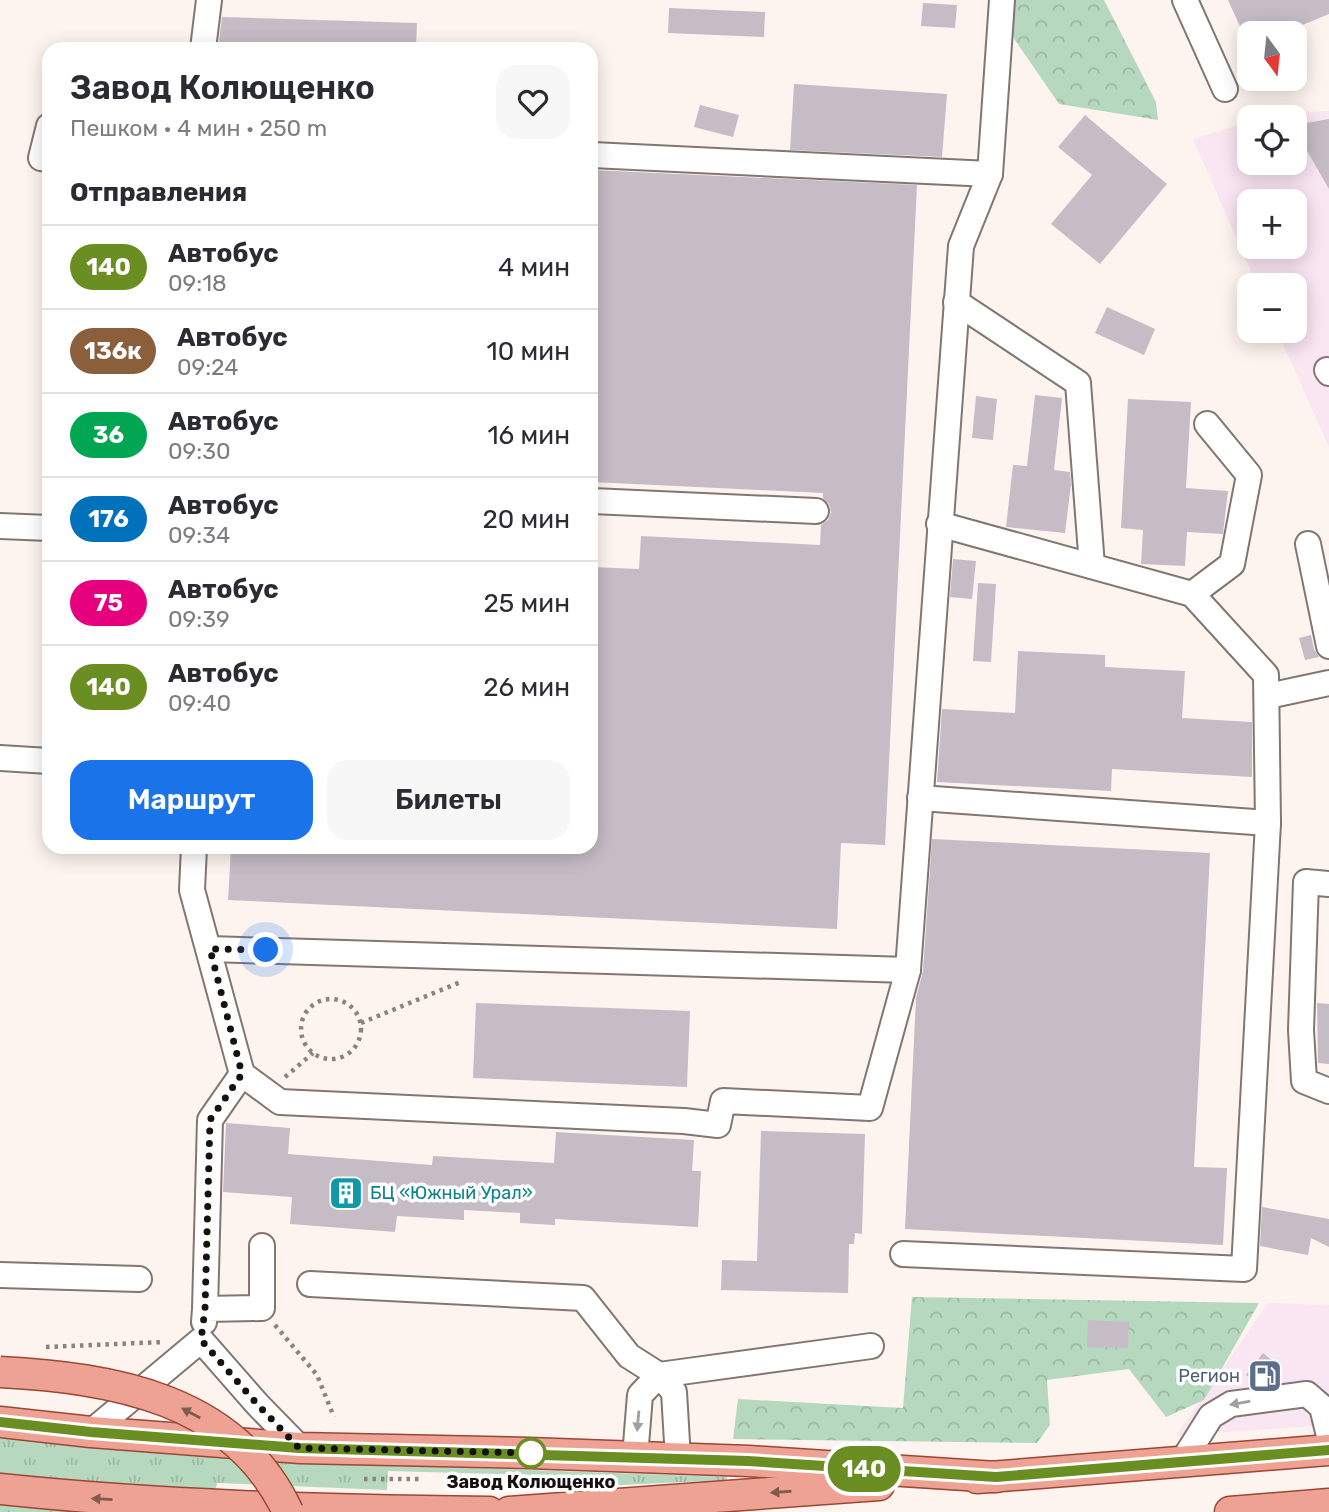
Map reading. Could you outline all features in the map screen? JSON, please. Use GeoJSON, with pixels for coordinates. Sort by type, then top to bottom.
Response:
{"type":"FeatureCollection","features":[{"type":"Feature","properties":{"kind":"main road"},"geometry":{"type":"LineString","coordinates":[[0,1372],[111,1384],[187,1410],[215,1426],[248,1453],[269,1476],[288,1512]]}},
{"type":"Feature","properties":{"kind":"main road"},"geometry":{"type":"LineString","coordinates":[[0,1422],[299,1448],[635,1457],[996,1477]]}},
{"type":"Feature","properties":{"kind":"main road"},"geometry":{"type":"LineString","coordinates":[[509,1512],[1329,1450]]}},
{"type":"Feature","properties":{"kind":"main road"},"geometry":{"type":"LineString","coordinates":[[0,1489],[87,1498],[210,1505],[489,1512]]}},
{"type":"Feature","properties":{"kind":"main road"},"geometry":{"type":"LineString","coordinates":[[1230,1512],[1329,1504]]}},
{"type":"Feature","properties":{"kind":"lane"},"geometry":{"type":"LineString","coordinates":[[204,42],[208,0]]}},
{"type":"Feature","properties":{"kind":"lane"},"geometry":{"type":"LineString","coordinates":[[194,854],[192,890],[242,1074],[279,1102],[684,1121],[718,1125],[723,1101],[870,1108],[908,970],[961,246],[990,174],[1002,0]]}},
{"type":"Feature","properties":{"kind":"lane"},"geometry":{"type":"LineString","coordinates":[[1185,0],[1225,89]]}},
{"type":"Feature","properties":{"kind":"lane"},"geometry":{"type":"LineString","coordinates":[[598,155],[990,174]]}},
{"type":"Feature","properties":{"kind":"lane"},"geometry":{"type":"LineString","coordinates":[[956,302],[1078,383],[1092,566]]}},
{"type":"Feature","properties":{"kind":"lane"},"geometry":{"type":"LineString","coordinates":[[1192,594],[1232,564],[1249,475],[1207,424]]}},
{"type":"Feature","properties":{"kind":"lane"},"geometry":{"type":"LineString","coordinates":[[598,501],[816,511]]}},
{"type":"Feature","properties":{"kind":"lane"},"geometry":{"type":"LineString","coordinates":[[903,1254],[1244,1269],[1268,824],[1266,674],[1192,594],[939,524]]}},
{"type":"Feature","properties":{"kind":"lane"},"geometry":{"type":"LineString","coordinates":[[0,526],[42,528]]}},
{"type":"Feature","properties":{"kind":"lane"},"geometry":{"type":"LineString","coordinates":[[1308,544],[1329,646]]}},
{"type":"Feature","properties":{"kind":"lane"},"geometry":{"type":"LineString","coordinates":[[1268,696],[1329,682]]}},
{"type":"Feature","properties":{"kind":"lane"},"geometry":{"type":"LineString","coordinates":[[0,758],[42,761]]}},
{"type":"Feature","properties":{"kind":"lane"},"geometry":{"type":"LineString","coordinates":[[919,798],[1268,824]]}},
{"type":"Feature","properties":{"kind":"lane"},"geometry":{"type":"LineString","coordinates":[[1329,884],[1306,882],[1301,1030],[1304,1081],[1329,1091]]}},
{"type":"Feature","properties":{"kind":"lane"},"geometry":{"type":"LineString","coordinates":[[210,949],[908,970]]}},
{"type":"Feature","properties":{"kind":"lane"},"geometry":{"type":"LineString","coordinates":[[91,1432],[201,1340],[205,1309],[210,1120],[242,1074]]}},
{"type":"Feature","properties":{"kind":"lane"},"geometry":{"type":"LineString","coordinates":[[205,1309],[262,1308],[262,1246]]}},
{"type":"Feature","properties":{"kind":"lane"},"geometry":{"type":"LineString","coordinates":[[0,1275],[139,1279]]}},
{"type":"Feature","properties":{"kind":"lane"},"geometry":{"type":"LineString","coordinates":[[310,1284],[583,1298],[629,1356],[659,1376],[674,1392],[678,1459]]}},
{"type":"Feature","properties":{"kind":"lane"},"geometry":{"type":"LineString","coordinates":[[201,1340],[299,1448]]}},
{"type":"Feature","properties":{"kind":"lane"},"geometry":{"type":"LineString","coordinates":[[635,1457],[640,1395],[659,1376],[872,1346]]}},
{"type":"Feature","properties":{"kind":"lane"},"geometry":{"type":"LineString","coordinates":[[1182,1462],[1211,1416],[1231,1404],[1307,1394],[1322,1407],[1329,1436]]}},
{"type":"Feature","properties":{"kind":"path"},"geometry":{"type":"LineString","coordinates":[[361,1023],[463,980]]}},
{"type":"Feature","properties":{"kind":"path"},"geometry":{"type":"LineString","coordinates":[[335,999],[352,1007],[361,1023],[358,1043],[342,1057],[332,1059],[313,1053],[302,1035],[302,1026],[309,1009],[316,1003],[335,999]]}},
{"type":"Feature","properties":{"kind":"path"},"geometry":{"type":"LineString","coordinates":[[267,1092],[313,1053]]}},
{"type":"Feature","properties":{"kind":"path"},"geometry":{"type":"LineString","coordinates":[[262,1308],[317,1375],[334,1418]]}},
{"type":"Feature","properties":{"kind":"path"},"geometry":{"type":"LineString","coordinates":[[39,1348],[201,1340]]}},
{"type":"Feature","properties":{"kind":"path"},"geometry":{"type":"LineString","coordinates":[[364,1479],[420,1479]]}},
{"type":"Feature","properties":{"kind":"shaded area"},"geometry":{"type":"Polygon","coordinates":[[[1329,111],[1329,447],[1282,343],[1307,343],[1307,273],[1252,273],[1246,259],[1307,259],[1307,189],[1237,189],[1237,239],[1193,139],[1237,126],[1237,175],[1307,175],[1307,112],[1329,111]]]}},
{"type":"Feature","properties":{"kind":"shaded area"},"geometry":{"type":"Polygon","coordinates":[[[1268,1303],[1329,1305],[1329,1425],[1176,1436],[1268,1303]]]}},
{"type":"Feature","properties":{"kind":"green space"},"geometry":{"type":"Polygon","coordinates":[[[1011,0],[1104,0],[1156,102],[1158,120],[1059,104],[1008,30],[1011,0]]]}},
{"type":"Feature","properties":{"kind":"green space"},"geometry":{"type":"Polygon","coordinates":[[[912,1297],[1259,1303],[1204,1400],[1166,1417],[1129,1369],[1047,1380],[1050,1425],[1037,1443],[733,1439],[738,1399],[903,1408],[912,1297]]]}},
{"type":"Feature","properties":{"kind":"green space"},"geometry":{"type":"Polygon","coordinates":[[[0,1438],[180,1455],[306,1462],[727,1477],[726,1480],[581,1487],[580,1476],[388,1471],[387,1490],[217,1483],[212,1512],[0,1512],[0,1438]]]}},
{"type":"Feature","properties":{"kind":"building"},"geometry":{"type":"Polygon","coordinates":[[[1228,0],[1329,0],[1329,14],[1307,23],[1238,21],[1228,0]]]}},
{"type":"Feature","properties":{"kind":"building"},"geometry":{"type":"Polygon","coordinates":[[[923,3],[957,5],[955,28],[921,26],[923,3]]]}},
{"type":"Feature","properties":{"kind":"building"},"geometry":{"type":"Polygon","coordinates":[[[669,8],[765,12],[764,37],[668,33],[669,8]]]}},
{"type":"Feature","properties":{"kind":"building"},"geometry":{"type":"Polygon","coordinates":[[[222,17],[417,23],[416,42],[219,42],[222,17]]]}},
{"type":"Feature","properties":{"kind":"building"},"geometry":{"type":"Polygon","coordinates":[[[794,84],[947,94],[942,157],[790,150],[794,84]]]}},
{"type":"Feature","properties":{"kind":"building"},"geometry":{"type":"Polygon","coordinates":[[[700,105],[739,115],[733,137],[694,127],[700,105]]]}},
{"type":"Feature","properties":{"kind":"building"},"geometry":{"type":"Polygon","coordinates":[[[1085,115],[1167,184],[1100,264],[1051,224],[1092,175],[1058,147],[1085,115]]]}},
{"type":"Feature","properties":{"kind":"building"},"geometry":{"type":"Polygon","coordinates":[[[1329,119],[1329,189],[1307,151],[1307,123],[1329,119]]]}},
{"type":"Feature","properties":{"kind":"building"},"geometry":{"type":"Polygon","coordinates":[[[598,170],[917,185],[885,845],[841,843],[837,929],[228,900],[231,854],[598,854],[598,567],[639,569],[641,536],[820,545],[821,525],[828,520],[831,512],[823,493],[598,482],[598,170]]]}},
{"type":"Feature","properties":{"kind":"building"},"geometry":{"type":"Polygon","coordinates":[[[1107,307],[1155,329],[1144,355],[1095,333],[1107,307]]]}},
{"type":"Feature","properties":{"kind":"building"},"geometry":{"type":"Polygon","coordinates":[[[1035,395],[1062,398],[1054,470],[1070,472],[1065,533],[1006,527],[1013,465],[1027,466],[1035,395]]]}},
{"type":"Feature","properties":{"kind":"building"},"geometry":{"type":"Polygon","coordinates":[[[976,396],[997,399],[993,440],[972,438],[976,396]]]}},
{"type":"Feature","properties":{"kind":"building"},"geometry":{"type":"Polygon","coordinates":[[[1128,399],[1191,402],[1186,488],[1228,491],[1223,534],[1187,532],[1185,566],[1141,564],[1143,530],[1121,528],[1128,399]]]}},
{"type":"Feature","properties":{"kind":"building"},"geometry":{"type":"Polygon","coordinates":[[[953,559],[976,561],[972,599],[950,597],[953,559]]]}},
{"type":"Feature","properties":{"kind":"building"},"geometry":{"type":"Polygon","coordinates":[[[978,583],[996,584],[991,662],[973,661],[978,583]]]}},
{"type":"Feature","properties":{"kind":"building"},"geometry":{"type":"Polygon","coordinates":[[[1311,635],[1319,657],[1305,660],[1299,638],[1311,635]]]}},
{"type":"Feature","properties":{"kind":"building"},"geometry":{"type":"Polygon","coordinates":[[[1018,651],[1105,655],[1105,667],[1185,671],[1182,718],[1252,722],[1252,777],[1112,769],[1111,791],[937,782],[942,709],[1015,713],[1018,651]]]}},
{"type":"Feature","properties":{"kind":"building"},"geometry":{"type":"Polygon","coordinates":[[[932,839],[1210,853],[1194,1167],[1227,1168],[1223,1245],[905,1229],[916,998],[923,971],[932,839]]]}},
{"type":"Feature","properties":{"kind":"building"},"geometry":{"type":"Polygon","coordinates":[[[476,1003],[690,1011],[687,1087],[473,1078],[476,1003]]]}},
{"type":"Feature","properties":{"kind":"building"},"geometry":{"type":"Polygon","coordinates":[[[1317,1003],[1329,1004],[1329,1064],[1318,1063],[1317,1003]]]}},
{"type":"Feature","properties":{"kind":"building"},"geometry":{"type":"Polygon","coordinates":[[[226,1123],[290,1128],[288,1154],[432,1165],[433,1156],[554,1163],[556,1132],[694,1140],[692,1171],[701,1171],[698,1227],[555,1219],[555,1225],[520,1223],[520,1213],[464,1210],[464,1220],[397,1216],[395,1232],[290,1224],[292,1197],[223,1192],[226,1123]]]}},
{"type":"Feature","properties":{"kind":"building"},"geometry":{"type":"Polygon","coordinates":[[[761,1131],[865,1134],[862,1234],[855,1233],[854,1244],[849,1244],[848,1293],[721,1290],[722,1260],[757,1261],[761,1131]]]}},
{"type":"Feature","properties":{"kind":"building"},"geometry":{"type":"Polygon","coordinates":[[[1262,1207],[1329,1219],[1329,1247],[1311,1238],[1308,1255],[1260,1246],[1262,1207]]]}},
{"type":"Feature","properties":{"kind":"building"},"geometry":{"type":"Polygon","coordinates":[[[1088,1320],[1129,1322],[1128,1348],[1087,1347],[1088,1320]]]}},
{"type":"Feature","properties":{"kind":"building"},"geometry":{"type":"Polygon","coordinates":[[[1263,1353],[1280,1367],[1266,1384],[1259,1385],[1246,1375],[1263,1353]]]}},
{"type":"Feature","properties":{"kind":"bus line","name":"140"},"geometry":{"type":"LineString","coordinates":[[0,1422],[299,1448],[748,1461],[996,1477],[1329,1450]]}},
{"type":"Feature","properties":{"kind":"place","name":"БЦ «Южный Урал»"},"geometry":{"type":"Point","coordinates":[346,1193]}},
{"type":"Feature","properties":{"kind":"place","name":"Регион"},"geometry":{"type":"Point","coordinates":[1265,1376]}},
{"type":"Feature","properties":{"kind":"place","name":"Завод Колющенко"},"geometry":{"type":"Point","coordinates":[531,1453]}},
{"type":"Feature","properties":{"kind":"route"},"geometry":{"type":"LineString","coordinates":[[266,950],[210,949],[242,1074],[210,1120],[205,1309],[201,1340],[299,1448],[531,1453]]}}]}
